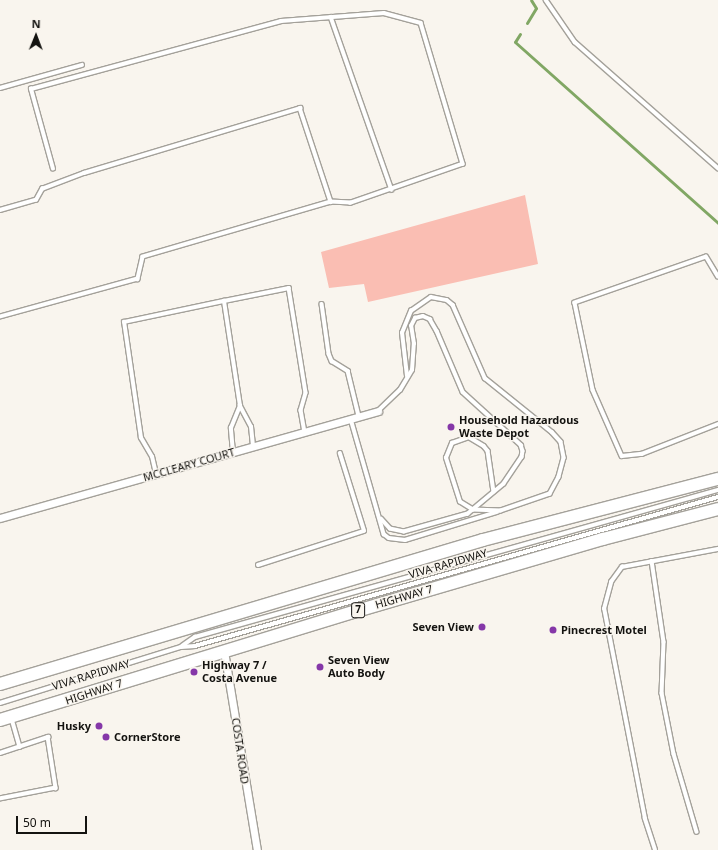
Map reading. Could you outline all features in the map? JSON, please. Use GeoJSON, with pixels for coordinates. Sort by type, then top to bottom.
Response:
{"type":"FeatureCollection","features":[{"type":"Feature","properties":{"kind":"main road"},"geometry":{"type":"LineString","coordinates":[[0,684],[483,540],[718,479]]}},
{"type":"Feature","properties":{"kind":"main road","name":"HIGHWAY 7"},"geometry":{"type":"LineString","coordinates":[[6,718],[224,651],[603,539],[718,509]]}},
{"type":"Feature","properties":{"kind":"street","name":"MCCLEARY COURT"},"geometry":{"type":"LineString","coordinates":[[0,518],[378,411]]}},
{"type":"Feature","properties":{"kind":"street","name":"COSTA ROAD"},"geometry":{"type":"LineString","coordinates":[[224,651],[257,850]]}},
{"type":"Feature","properties":{"kind":"lane"},"geometry":{"type":"LineString","coordinates":[[546,0],[575,42],[718,168]]}},
{"type":"Feature","properties":{"kind":"lane"},"geometry":{"type":"LineString","coordinates":[[0,317],[138,279],[143,257],[331,202],[351,203],[392,190],[463,164],[421,23],[384,13],[281,21],[31,90],[53,169]]}},
{"type":"Feature","properties":{"kind":"lane"},"geometry":{"type":"LineString","coordinates":[[331,17],[392,190]]}},
{"type":"Feature","properties":{"kind":"lane"},"geometry":{"type":"LineString","coordinates":[[0,88],[82,66]]}},
{"type":"Feature","properties":{"kind":"lane"},"geometry":{"type":"LineString","coordinates":[[0,210],[36,200],[42,189],[84,173],[300,108],[331,202]]}},
{"type":"Feature","properties":{"kind":"lane"},"geometry":{"type":"LineString","coordinates":[[718,277],[706,257],[575,303],[593,390],[622,456],[642,454],[718,424]]}},
{"type":"Feature","properties":{"kind":"lane"},"geometry":{"type":"LineString","coordinates":[[156,475],[152,457],[141,438],[124,322],[289,288],[306,393],[301,410],[305,432]]}},
{"type":"Feature","properties":{"kind":"lane"},"geometry":{"type":"LineString","coordinates":[[350,419],[381,519],[384,534],[389,538],[405,540],[501,511],[550,494],[559,477],[564,458],[561,442],[552,432],[485,378],[453,305],[447,300],[431,297],[411,311],[402,332],[407,376]]}},
{"type":"Feature","properties":{"kind":"lane"},"geometry":{"type":"LineString","coordinates":[[224,301],[240,406],[251,427],[253,447]]}},
{"type":"Feature","properties":{"kind":"lane"},"geometry":{"type":"LineString","coordinates":[[322,304],[329,354],[332,361],[348,372],[359,416]]}},
{"type":"Feature","properties":{"kind":"lane"},"geometry":{"type":"LineString","coordinates":[[378,411],[400,390],[407,376],[413,361],[414,344],[411,326],[415,318],[423,316],[430,319],[437,331],[463,392],[521,445],[523,451],[522,457],[504,484],[468,514],[404,532],[390,529],[381,519]]}},
{"type":"Feature","properties":{"kind":"lane"},"geometry":{"type":"LineString","coordinates":[[233,453],[231,428],[240,406]]}},
{"type":"Feature","properties":{"kind":"lane"},"geometry":{"type":"LineString","coordinates":[[494,492],[488,451],[484,446],[469,437],[452,443],[446,458],[460,502],[473,510],[501,511]]}},
{"type":"Feature","properties":{"kind":"lane"},"geometry":{"type":"LineString","coordinates":[[258,565],[364,531],[340,454]]}},
{"type":"Feature","properties":{"kind":"lane","name":"VIVA RAPIDWAY"},"geometry":{"type":"LineString","coordinates":[[181,647],[203,634],[718,490]]}},
{"type":"Feature","properties":{"kind":"lane","name":"VIVA RAPIDWAY"},"geometry":{"type":"LineString","coordinates":[[0,703],[181,647],[195,646],[718,497]]}},
{"type":"Feature","properties":{"kind":"lane"},"geometry":{"type":"LineString","coordinates":[[655,850],[645,819],[604,609],[612,582],[622,567],[718,549]]}},
{"type":"Feature","properties":{"kind":"lane"},"geometry":{"type":"LineString","coordinates":[[652,561],[664,642],[662,693],[674,754],[697,832]]}},
{"type":"Feature","properties":{"kind":"lane"},"geometry":{"type":"LineString","coordinates":[[6,718],[20,747]]}},
{"type":"Feature","properties":{"kind":"lane"},"geometry":{"type":"LineString","coordinates":[[0,753],[48,737],[56,788],[0,799]]}},
{"type":"Feature","properties":{"kind":"shaded area"},"geometry":{"type":"Polygon","coordinates":[[[525,195],[538,264],[368,302],[364,284],[329,288],[321,252],[525,195]]]}},
{"type":"Feature","properties":{"kind":"waterway"},"geometry":{"type":"LineString","coordinates":[[527,23],[536,8],[531,0]]}},
{"type":"Feature","properties":{"kind":"waterway"},"geometry":{"type":"LineString","coordinates":[[520,34],[515,42],[718,223]]}},
{"type":"Feature","properties":{"kind":"place","name":"Household Hazardous Waste Depot"},"geometry":{"type":"Point","coordinates":[451,427]}},
{"type":"Feature","properties":{"kind":"place","name":"Seven View"},"geometry":{"type":"Point","coordinates":[482,627]}},
{"type":"Feature","properties":{"kind":"place","name":"Pinecrest Motel"},"geometry":{"type":"Point","coordinates":[553,630]}},
{"type":"Feature","properties":{"kind":"place","name":"Seven View Auto Body"},"geometry":{"type":"Point","coordinates":[320,667]}},
{"type":"Feature","properties":{"kind":"place","name":"Highway 7 / Costa Avenue"},"geometry":{"type":"Point","coordinates":[194,672]}},
{"type":"Feature","properties":{"kind":"place","name":"Husky"},"geometry":{"type":"Point","coordinates":[99,726]}},
{"type":"Feature","properties":{"kind":"place","name":"CornerStore"},"geometry":{"type":"Point","coordinates":[106,737]}}]}
